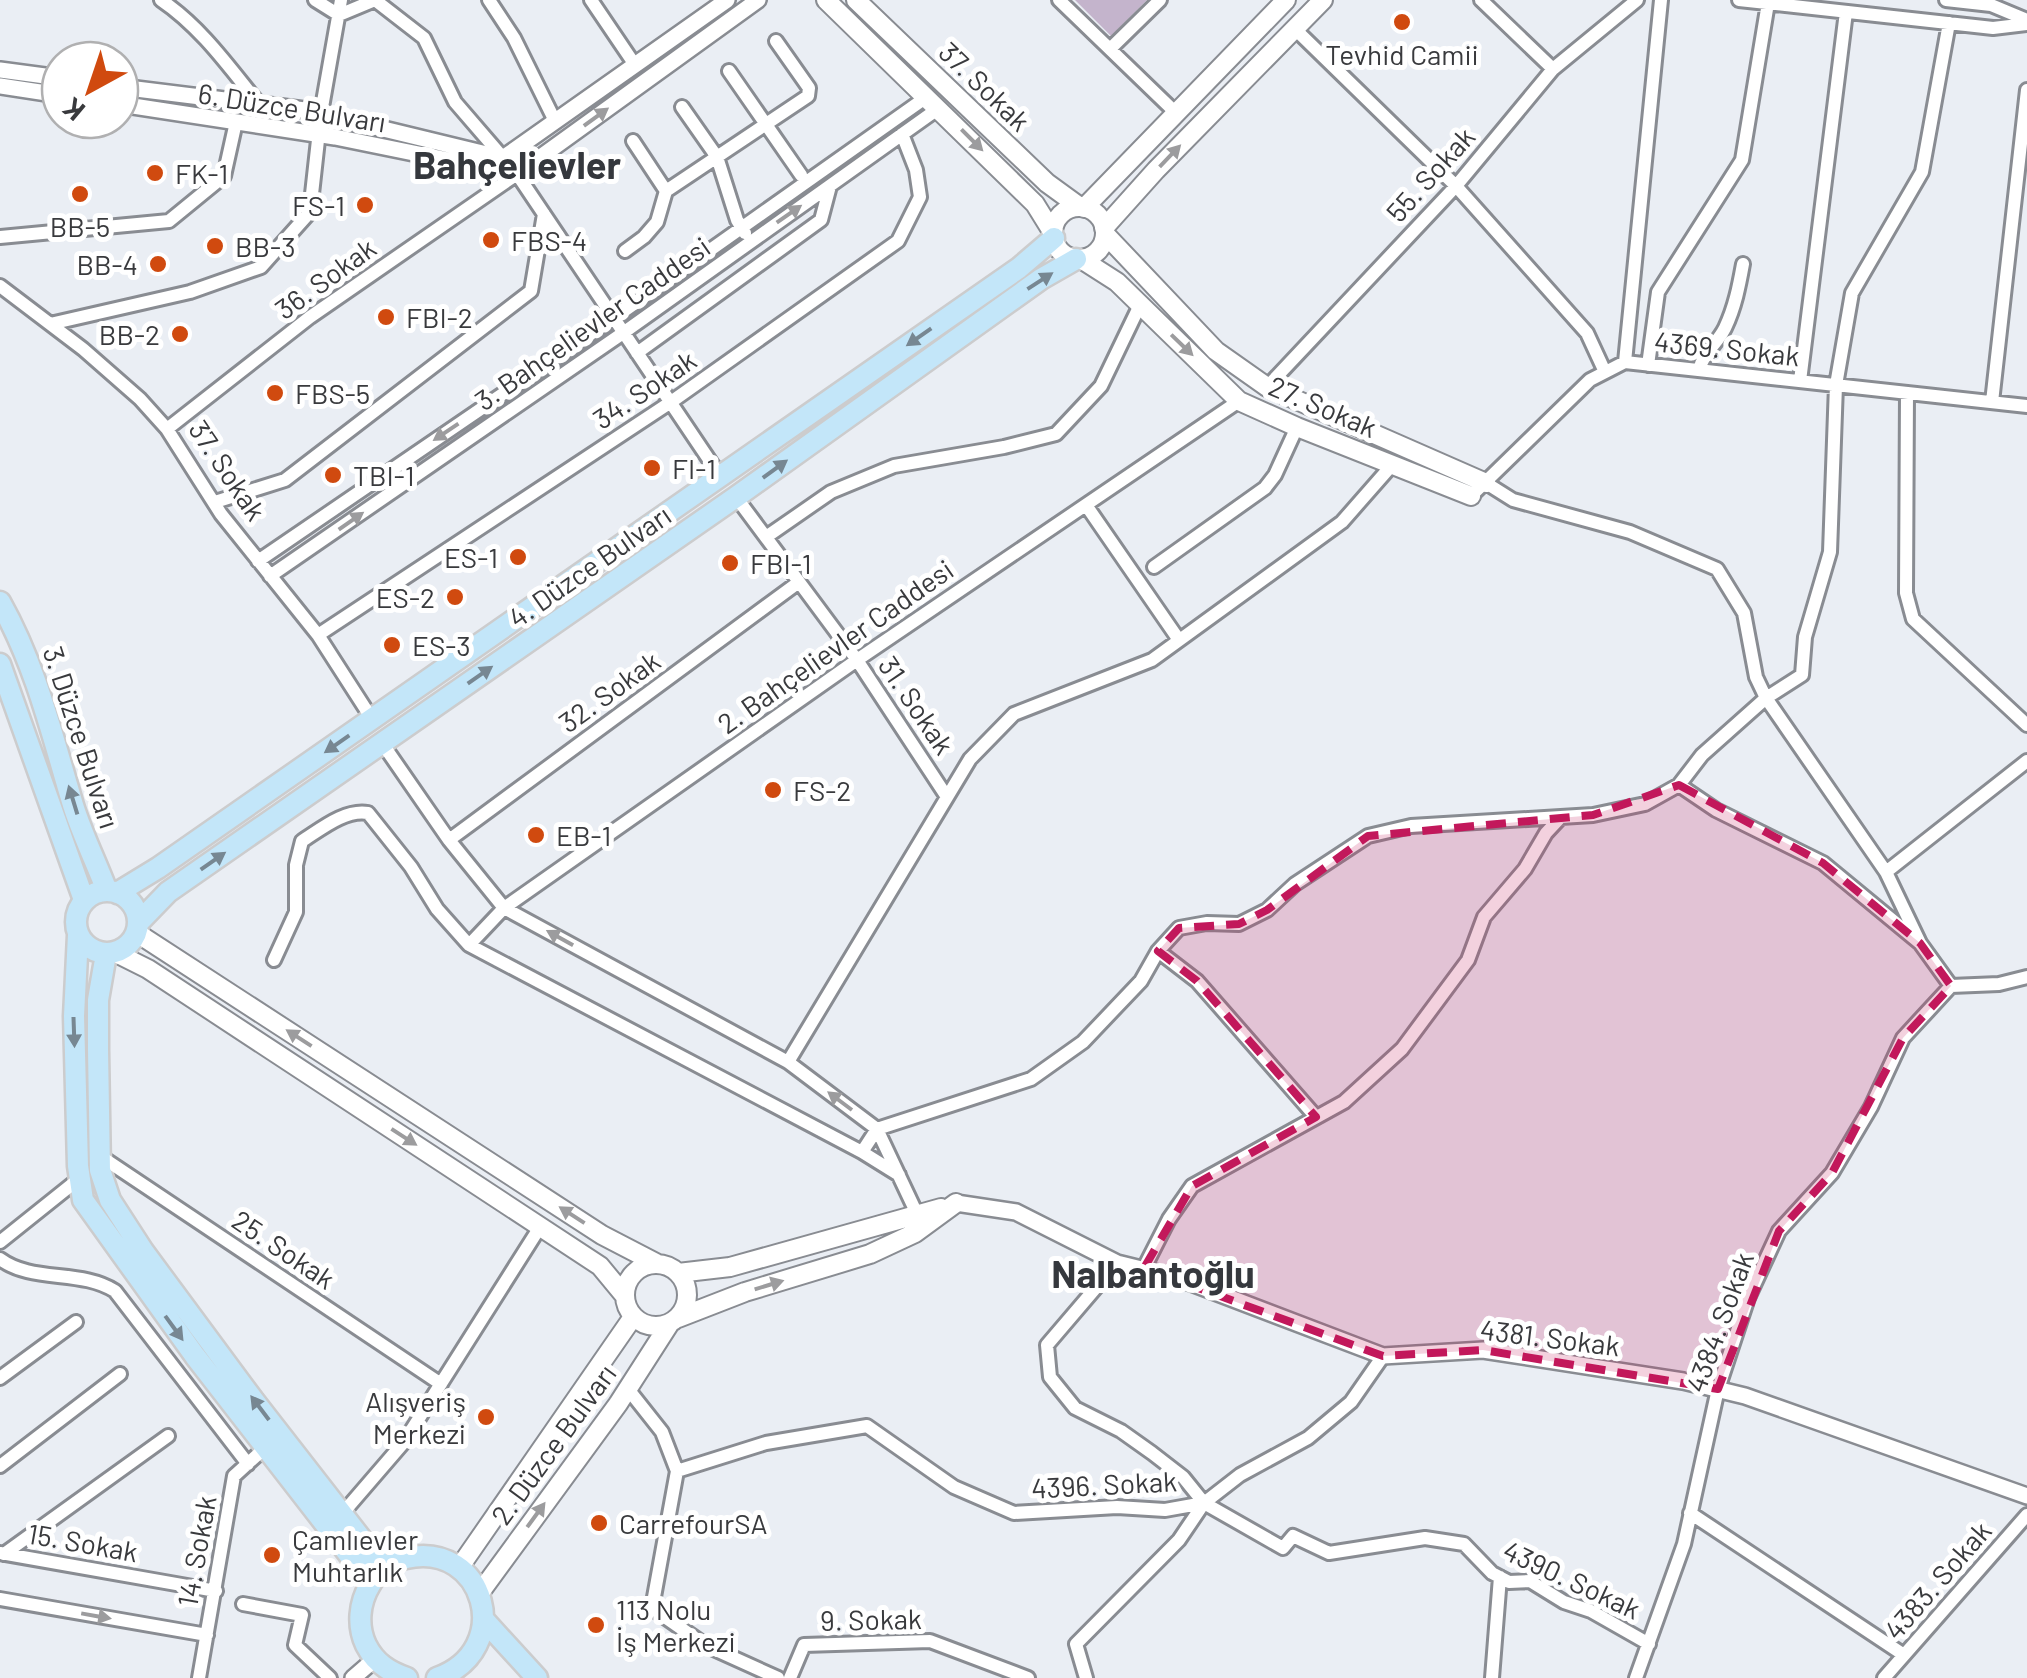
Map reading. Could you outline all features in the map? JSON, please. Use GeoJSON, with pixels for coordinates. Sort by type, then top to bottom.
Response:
{"type":"FeatureCollection","features":[{"type":"Feature","properties":{"kind":"main road"},"geometry":{"type":"LineString","coordinates":[[826,0],[1035,204],[1061,252],[1079,259],[1101,248],[1105,231],[1156,170],[1323,0]]}},
{"type":"Feature","properties":{"kind":"main road","name":"37. Sokak"},"geometry":{"type":"LineString","coordinates":[[856,0],[1047,183],[1082,208]]}},
{"type":"Feature","properties":{"kind":"main road"},"geometry":{"type":"LineString","coordinates":[[1082,208],[1286,0]]}},
{"type":"Feature","properties":{"kind":"main road"},"geometry":{"type":"LineString","coordinates":[[882,53],[896,38]]}},
{"type":"Feature","properties":{"kind":"main road"},"geometry":{"type":"LineString","coordinates":[[996,164],[1011,148]]}},
{"type":"Feature","properties":{"kind":"main road"},"geometry":{"type":"LineString","coordinates":[[1053,235],[1054,225],[1064,212],[1082,208],[1095,212],[1105,231],[1216,352],[1267,388],[1479,489]]}},
{"type":"Feature","properties":{"kind":"main road","name":"4. Düzce Bulvarı"},"geometry":{"type":"LineString","coordinates":[[112,892],[158,868],[1019,268],[1053,235]]}},
{"type":"Feature","properties":{"kind":"main road","name":"4. Düzce Bulvarı"},"geometry":{"type":"LineString","coordinates":[[137,928],[168,892],[736,497],[1041,279],[1079,259]]}},
{"type":"Feature","properties":{"kind":"main road","name":"27. Sokak"},"geometry":{"type":"LineString","coordinates":[[1079,259],[1117,282],[1239,400],[1392,464],[1479,489]]}},
{"type":"Feature","properties":{"kind":"main road","name":"3. Düzce Bulvarı"},"geometry":{"type":"LineString","coordinates":[[0,602],[22,641],[57,740],[74,806],[112,892]]}},
{"type":"Feature","properties":{"kind":"main road","name":"3. Düzce Bulvarı"},"geometry":{"type":"LineString","coordinates":[[0,664],[4,691],[84,900]]}},
{"type":"Feature","properties":{"kind":"main road"},"geometry":{"type":"LineString","coordinates":[[111,953],[125,948],[137,928],[132,904],[112,892],[84,900],[76,916],[74,1016],[84,1200],[195,1356],[378,1576]]}},
{"type":"Feature","properties":{"kind":"main road"},"geometry":{"type":"LineString","coordinates":[[137,928],[602,1235],[678,1273],[730,1268],[916,1224]]}},
{"type":"Feature","properties":{"kind":"main road"},"geometry":{"type":"LineString","coordinates":[[78,935],[89,949],[111,953],[148,969],[600,1266],[624,1294],[633,1317],[650,1326],[870,1254],[956,1203]]}},
{"type":"Feature","properties":{"kind":"main road"},"geometry":{"type":"LineString","coordinates":[[111,953],[98,1000],[100,1170],[110,1200],[143,1252],[342,1514],[378,1576]]}},
{"type":"Feature","properties":{"kind":"main road"},"geometry":{"type":"LineString","coordinates":[[624,1294],[637,1269],[656,1264]]}},
{"type":"Feature","properties":{"kind":"main road"},"geometry":{"type":"LineString","coordinates":[[674,1321],[684,1310],[687,1291],[678,1273]]}},
{"type":"Feature","properties":{"kind":"main road","name":"2. Düzce Bulvarı"},"geometry":{"type":"LineString","coordinates":[[459,1568],[633,1317]]}},
{"type":"Feature","properties":{"kind":"main road","name":"2. Düzce Bulvarı"},"geometry":{"type":"LineString","coordinates":[[478,1594],[674,1321]]}},
{"type":"Feature","properties":{"kind":"main road"},"geometry":{"type":"LineString","coordinates":[[408,1678],[375,1659],[364,1642],[360,1622],[362,1601],[378,1576],[402,1559],[422,1556],[441,1559],[459,1568],[473,1582],[484,1620],[536,1678]]}},
{"type":"Feature","properties":{"kind":"main road"},"geometry":{"type":"LineString","coordinates":[[452,1676],[475,1650],[484,1620]]}},
{"type":"Feature","properties":{"kind":"street"},"geometry":{"type":"LineString","coordinates":[[161,0],[180,12],[218,52],[259,104]]}},
{"type":"Feature","properties":{"kind":"street"},"geometry":{"type":"LineString","coordinates":[[315,0],[340,7],[375,0],[424,38],[454,102],[517,174],[720,476]]}},
{"type":"Feature","properties":{"kind":"street"},"geometry":{"type":"LineString","coordinates":[[489,0],[514,38],[555,121]]}},
{"type":"Feature","properties":{"kind":"street"},"geometry":{"type":"LineString","coordinates":[[591,0],[635,65]]}},
{"type":"Feature","properties":{"kind":"street"},"geometry":{"type":"LineString","coordinates":[[503,158],[728,0]]}},
{"type":"Feature","properties":{"kind":"street"},"geometry":{"type":"LineString","coordinates":[[517,174],[758,0]]}},
{"type":"Feature","properties":{"kind":"street"},"geometry":{"type":"LineString","coordinates":[[1059,0],[1176,113]]}},
{"type":"Feature","properties":{"kind":"street"},"geometry":{"type":"LineString","coordinates":[[1110,49],[1160,0]]}},
{"type":"Feature","properties":{"kind":"street"},"geometry":{"type":"LineString","coordinates":[[1481,0],[1552,69]]}},
{"type":"Feature","properties":{"kind":"street","name":"55. Sokak"},"geometry":{"type":"LineString","coordinates":[[1267,388],[1456,186],[1552,69],[1636,0]]}},
{"type":"Feature","properties":{"kind":"street"},"geometry":{"type":"LineString","coordinates":[[1625,362],[1661,0]]}},
{"type":"Feature","properties":{"kind":"street"},"geometry":{"type":"LineString","coordinates":[[1739,0],[1993,28],[2027,22]]}},
{"type":"Feature","properties":{"kind":"street"},"geometry":{"type":"LineString","coordinates":[[1946,0],[1991,5],[2027,22]]}},
{"type":"Feature","properties":{"kind":"street"},"geometry":{"type":"LineString","coordinates":[[1648,365],[1658,292],[1742,160],[1768,3]]}},
{"type":"Feature","properties":{"kind":"street"},"geometry":{"type":"LineString","coordinates":[[50,324],[190,292],[261,267],[310,212],[321,114],[340,7]]}},
{"type":"Feature","properties":{"kind":"street"},"geometry":{"type":"LineString","coordinates":[[1800,381],[1846,12]]}},
{"type":"Feature","properties":{"kind":"street"},"geometry":{"type":"LineString","coordinates":[[862,1152],[877,1129],[1032,1079],[1084,1042],[1141,981],[1158,951],[1179,928],[1207,923],[1239,924],[1267,910],[1295,884],[1368,836],[1411,826],[1593,816],[1645,804],[1679,786],[1702,755],[1766,698],[1802,675],[1805,636],[1830,552],[1836,385],[1852,293],[1922,172],[1948,23]]}},
{"type":"Feature","properties":{"kind":"street"},"geometry":{"type":"LineString","coordinates":[[1295,28],[1456,186],[1587,332],[1605,372]]}},
{"type":"Feature","properties":{"kind":"street"},"geometry":{"type":"LineString","coordinates":[[624,252],[656,222],[666,191],[810,92],[776,41]]}},
{"type":"Feature","properties":{"kind":"street"},"geometry":{"type":"LineString","coordinates":[[0,70],[40,75]]}},
{"type":"Feature","properties":{"kind":"street"},"geometry":{"type":"LineString","coordinates":[[729,70],[801,174]]}},
{"type":"Feature","properties":{"kind":"street"},"geometry":{"type":"LineString","coordinates":[[0,86],[40,92]]}},
{"type":"Feature","properties":{"kind":"street","name":"6. Düzce Bulvarı"},"geometry":{"type":"LineString","coordinates":[[140,89],[321,114],[503,158]]}},
{"type":"Feature","properties":{"kind":"street"},"geometry":{"type":"LineString","coordinates":[[1992,402],[2027,90]]}},
{"type":"Feature","properties":{"kind":"street","name":"3. Bahçelievler Caddesi"},"geometry":{"type":"LineString","coordinates":[[270,576],[830,186],[902,134],[933,102]]}},
{"type":"Feature","properties":{"kind":"street","name":"3. Bahçelievler Caddesi"},"geometry":{"type":"LineString","coordinates":[[258,561],[741,228],[933,102]]}},
{"type":"Feature","properties":{"kind":"street","name":"6. Düzce Bulvarı"},"geometry":{"type":"LineString","coordinates":[[140,107],[319,135],[517,174]]}},
{"type":"Feature","properties":{"kind":"street"},"geometry":{"type":"LineString","coordinates":[[682,107],[717,157],[741,228],[751,242]]}},
{"type":"Feature","properties":{"kind":"street"},"geometry":{"type":"LineString","coordinates":[[0,237],[170,221],[224,176],[236,122]]}},
{"type":"Feature","properties":{"kind":"street","name":"34. Sokak"},"geometry":{"type":"LineString","coordinates":[[318,635],[670,402],[898,241],[920,197],[916,170],[902,134]]}},
{"type":"Feature","properties":{"kind":"street"},"geometry":{"type":"LineString","coordinates":[[633,141],[666,191]]}},
{"type":"Feature","properties":{"kind":"street","name":"36. Sokak"},"geometry":{"type":"LineString","coordinates":[[168,429],[310,317],[517,174]]}},
{"type":"Feature","properties":{"kind":"street"},"geometry":{"type":"LineString","coordinates":[[637,353],[822,220],[830,186]]}},
{"type":"Feature","properties":{"kind":"street"},"geometry":{"type":"LineString","coordinates":[[215,502],[285,480],[530,291],[544,214]]}},
{"type":"Feature","properties":{"kind":"street"},"geometry":{"type":"LineString","coordinates":[[1699,370],[1702,358],[1724,330],[1736,302],[1742,264]]}},
{"type":"Feature","properties":{"kind":"street","name":"37. Sokak"},"geometry":{"type":"LineString","coordinates":[[0,286],[126,386],[168,429],[215,502],[318,635],[372,719]]}},
{"type":"Feature","properties":{"kind":"street"},"geometry":{"type":"LineString","coordinates":[[766,537],[831,492],[894,466],[1056,434],[1100,386],[1140,305]]}},
{"type":"Feature","properties":{"kind":"street","name":"4369. Sokak"},"geometry":{"type":"LineString","coordinates":[[1479,489],[1590,380],[1625,362],[2027,406]]}},
{"type":"Feature","properties":{"kind":"street"},"geometry":{"type":"LineString","coordinates":[[1907,393],[1906,593],[1913,619],[2027,725]]}},
{"type":"Feature","properties":{"kind":"street","name":"2. Bahçelievler Caddesi"},"geometry":{"type":"LineString","coordinates":[[468,945],[504,908],[857,660],[1239,400]]}},
{"type":"Feature","properties":{"kind":"street"},"geometry":{"type":"LineString","coordinates":[[1154,567],[1265,488],[1275,476],[1297,427]]}},
{"type":"Feature","properties":{"kind":"street"},"geometry":{"type":"LineString","coordinates":[[788,1062],[970,759],[1014,714],[1152,660],[1342,522],[1392,464]]}},
{"type":"Feature","properties":{"kind":"street"},"geometry":{"type":"LineString","coordinates":[[1479,489],[1630,532],[1717,570],[1744,613],[1756,677],[1766,698],[1886,872],[1920,943],[1951,986],[1998,984],[2027,977]]}},
{"type":"Feature","properties":{"kind":"street","name":"31. Sokak"},"geometry":{"type":"LineString","coordinates":[[736,497],[857,660],[948,796]]}},
{"type":"Feature","properties":{"kind":"street"},"geometry":{"type":"LineString","coordinates":[[1086,505],[1179,640]]}},
{"type":"Feature","properties":{"kind":"street","name":"32. Sokak"},"geometry":{"type":"LineString","coordinates":[[448,840],[800,582]]}},
{"type":"Feature","properties":{"kind":"street"},"geometry":{"type":"LineString","coordinates":[[382,743],[448,840],[504,908],[788,1062],[877,1129],[916,1224]]}},
{"type":"Feature","properties":{"kind":"street"},"geometry":{"type":"LineString","coordinates":[[1886,872],[2027,760]]}},
{"type":"Feature","properties":{"kind":"street"},"geometry":{"type":"LineString","coordinates":[[1679,786],[1716,810],[1823,863],[1920,943]]}},
{"type":"Feature","properties":{"kind":"street"},"geometry":{"type":"LineString","coordinates":[[274,960],[296,912],[296,865],[302,842],[344,816],[361,811],[376,819],[437,909],[468,945],[899,1175]]}},
{"type":"Feature","properties":{"kind":"street"},"geometry":{"type":"LineString","coordinates":[[1144,1268],[1168,1219],[1192,1186],[1344,1102],[1402,1049],[1468,960],[1484,917],[1525,869],[1546,833],[1560,818]]}},
{"type":"Feature","properties":{"kind":"street"},"geometry":{"type":"LineString","coordinates":[[1158,951],[1197,981],[1316,1117]]}},
{"type":"Feature","properties":{"kind":"street","name":"4384. Sokak"},"geometry":{"type":"LineString","coordinates":[[1636,1678],[1684,1544],[1718,1390],[1748,1298],[1780,1230],[1832,1173],[1871,1107],[1903,1038],[1951,986]]}},
{"type":"Feature","properties":{"kind":"street","name":"25. Sokak"},"geometry":{"type":"LineString","coordinates":[[100,1156],[440,1384]]}},
{"type":"Feature","properties":{"kind":"street"},"geometry":{"type":"LineString","coordinates":[[0,1242],[80,1178]]}},
{"type":"Feature","properties":{"kind":"street","name":"4381. Sokak"},"geometry":{"type":"LineString","coordinates":[[956,1203],[1016,1212],[1117,1264],[1178,1278],[1383,1356],[1483,1350],[1683,1381],[1745,1396],[2027,1496]]}},
{"type":"Feature","properties":{"kind":"street"},"geometry":{"type":"LineString","coordinates":[[342,1514],[404,1442],[540,1226]]}},
{"type":"Feature","properties":{"kind":"street"},"geometry":{"type":"LineString","coordinates":[[0,1258],[19,1268],[91,1280],[115,1290],[248,1464]]}},
{"type":"Feature","properties":{"kind":"street"},"geometry":{"type":"LineString","coordinates":[[1117,1264],[1048,1344],[1050,1378],[1074,1408],[1136,1442],[1183,1477],[1204,1503]]}},
{"type":"Feature","properties":{"kind":"street"},"geometry":{"type":"LineString","coordinates":[[0,1378],[76,1322]]}},
{"type":"Feature","properties":{"kind":"street"},"geometry":{"type":"LineString","coordinates":[[1086,1678],[1076,1644],[1178,1540],[1204,1503],[1240,1475],[1308,1438],[1350,1402],[1383,1356]]}},
{"type":"Feature","properties":{"kind":"street"},"geometry":{"type":"LineString","coordinates":[[0,1466],[120,1374]]}},
{"type":"Feature","properties":{"kind":"street"},"geometry":{"type":"LineString","coordinates":[[628,1389],[662,1432],[677,1471],[652,1608],[705,1645],[778,1678]]}},
{"type":"Feature","properties":{"kind":"street","name":"4396. Sokak"},"geometry":{"type":"LineString","coordinates":[[677,1471],[766,1443],[867,1426],[954,1487],[1014,1513],[1118,1506],[1165,1510],[1204,1503]]}},
{"type":"Feature","properties":{"kind":"street"},"geometry":{"type":"LineString","coordinates":[[2,1553],[168,1436]]}},
{"type":"Feature","properties":{"kind":"street","name":"14. Sokak"},"geometry":{"type":"LineString","coordinates":[[199,1678],[234,1476],[267,1446]]}},
{"type":"Feature","properties":{"kind":"street","name":"4390. Sokak"},"geometry":{"type":"LineString","coordinates":[[1204,1503],[1283,1548],[1292,1536],[1329,1554],[1425,1538],[1464,1544],[1509,1582],[1530,1582],[1649,1644]]}},
{"type":"Feature","properties":{"kind":"street"},"geometry":{"type":"LineString","coordinates":[[1690,1513],[1904,1655]]}},
{"type":"Feature","properties":{"kind":"street","name":"4383. Sokak"},"geometry":{"type":"LineString","coordinates":[[1884,1678],[2027,1515]]}},
{"type":"Feature","properties":{"kind":"street","name":"15. Sokak"},"geometry":{"type":"LineString","coordinates":[[2,1553],[216,1592]]}},
{"type":"Feature","properties":{"kind":"street"},"geometry":{"type":"LineString","coordinates":[[1492,1678],[1500,1577]]}},
{"type":"Feature","properties":{"kind":"street"},"geometry":{"type":"LineString","coordinates":[[0,1599],[207,1634]]}},
{"type":"Feature","properties":{"kind":"street"},"geometry":{"type":"LineString","coordinates":[[243,1604],[302,1615],[296,1646],[330,1678]]}},
{"type":"Feature","properties":{"kind":"street","name":"9. Sokak"},"geometry":{"type":"LineString","coordinates":[[790,1678],[804,1645],[930,1641],[1028,1678]]}},
{"type":"Feature","properties":{"kind":"street"},"geometry":{"type":"LineString","coordinates":[[353,1678],[375,1659]]}},
{"type":"Feature","properties":{"kind":"highlighted area"},"geometry":{"type":"Polygon","coordinates":[[[1679,785],[1823,863],[1920,943],[1951,986],[1903,1038],[1832,1173],[1779,1231],[1718,1389],[1483,1350],[1383,1356],[1144,1268],[1192,1186],[1316,1117],[1197,981],[1158,951],[1166,941],[1179,928],[1239,924],[1267,910],[1368,836],[1593,815],[1679,785]]]}},
{"type":"Feature","properties":{"kind":"shaded area"},"geometry":{"type":"Polygon","coordinates":[[[1075,0],[1147,0],[1111,36],[1075,0]]]}},
{"type":"Feature","properties":{"kind":"place","name":"Tevhid Camii"},"geometry":{"type":"Point","coordinates":[1402,22]}},
{"type":"Feature","properties":{"kind":"place","name":"FK-1"},"geometry":{"type":"Point","coordinates":[155,173]}},
{"type":"Feature","properties":{"kind":"place","name":"BB-5"},"geometry":{"type":"Point","coordinates":[80,194]}},
{"type":"Feature","properties":{"kind":"place","name":"FS-1"},"geometry":{"type":"Point","coordinates":[365,205]}},
{"type":"Feature","properties":{"kind":"place","name":"FBS-4"},"geometry":{"type":"Point","coordinates":[491,240]}},
{"type":"Feature","properties":{"kind":"place","name":"BB-3"},"geometry":{"type":"Point","coordinates":[215,246]}},
{"type":"Feature","properties":{"kind":"place","name":"BB-4"},"geometry":{"type":"Point","coordinates":[158,264]}},
{"type":"Feature","properties":{"kind":"place","name":"FBI-2"},"geometry":{"type":"Point","coordinates":[386,317]}},
{"type":"Feature","properties":{"kind":"place","name":"BB-2"},"geometry":{"type":"Point","coordinates":[180,334]}},
{"type":"Feature","properties":{"kind":"place","name":"FBS-5"},"geometry":{"type":"Point","coordinates":[275,393]}},
{"type":"Feature","properties":{"kind":"place","name":"FI-1"},"geometry":{"type":"Point","coordinates":[652,468]}},
{"type":"Feature","properties":{"kind":"place","name":"TBI-1"},"geometry":{"type":"Point","coordinates":[333,475]}},
{"type":"Feature","properties":{"kind":"place","name":"ES-1"},"geometry":{"type":"Point","coordinates":[518,557]}},
{"type":"Feature","properties":{"kind":"place","name":"FBI-1"},"geometry":{"type":"Point","coordinates":[730,563]}},
{"type":"Feature","properties":{"kind":"place","name":"ES-2"},"geometry":{"type":"Point","coordinates":[455,597]}},
{"type":"Feature","properties":{"kind":"place","name":"ES-3"},"geometry":{"type":"Point","coordinates":[392,645]}},
{"type":"Feature","properties":{"kind":"place","name":"FS-2"},"geometry":{"type":"Point","coordinates":[773,790]}},
{"type":"Feature","properties":{"kind":"place","name":"EB-1"},"geometry":{"type":"Point","coordinates":[536,835]}},
{"type":"Feature","properties":{"kind":"place","name":"Alışveriş Merkezi"},"geometry":{"type":"Point","coordinates":[486,1417]}},
{"type":"Feature","properties":{"kind":"place","name":"CarrefourSA"},"geometry":{"type":"Point","coordinates":[599,1523]}},
{"type":"Feature","properties":{"kind":"place","name":"Çamlıevler Muhtarlık"},"geometry":{"type":"Point","coordinates":[272,1555]}},
{"type":"Feature","properties":{"kind":"place","name":"113 Nolu İş Merkezi"},"geometry":{"type":"Point","coordinates":[596,1625]}},
{"type":"Feature","properties":{"kind":"district","name":"Bahçelievler"},"geometry":{"type":"Point","coordinates":[517,164]}},
{"type":"Feature","properties":{"kind":"district","name":"Nalbantoğlu"},"geometry":{"type":"Point","coordinates":[1153,1273]}}]}
